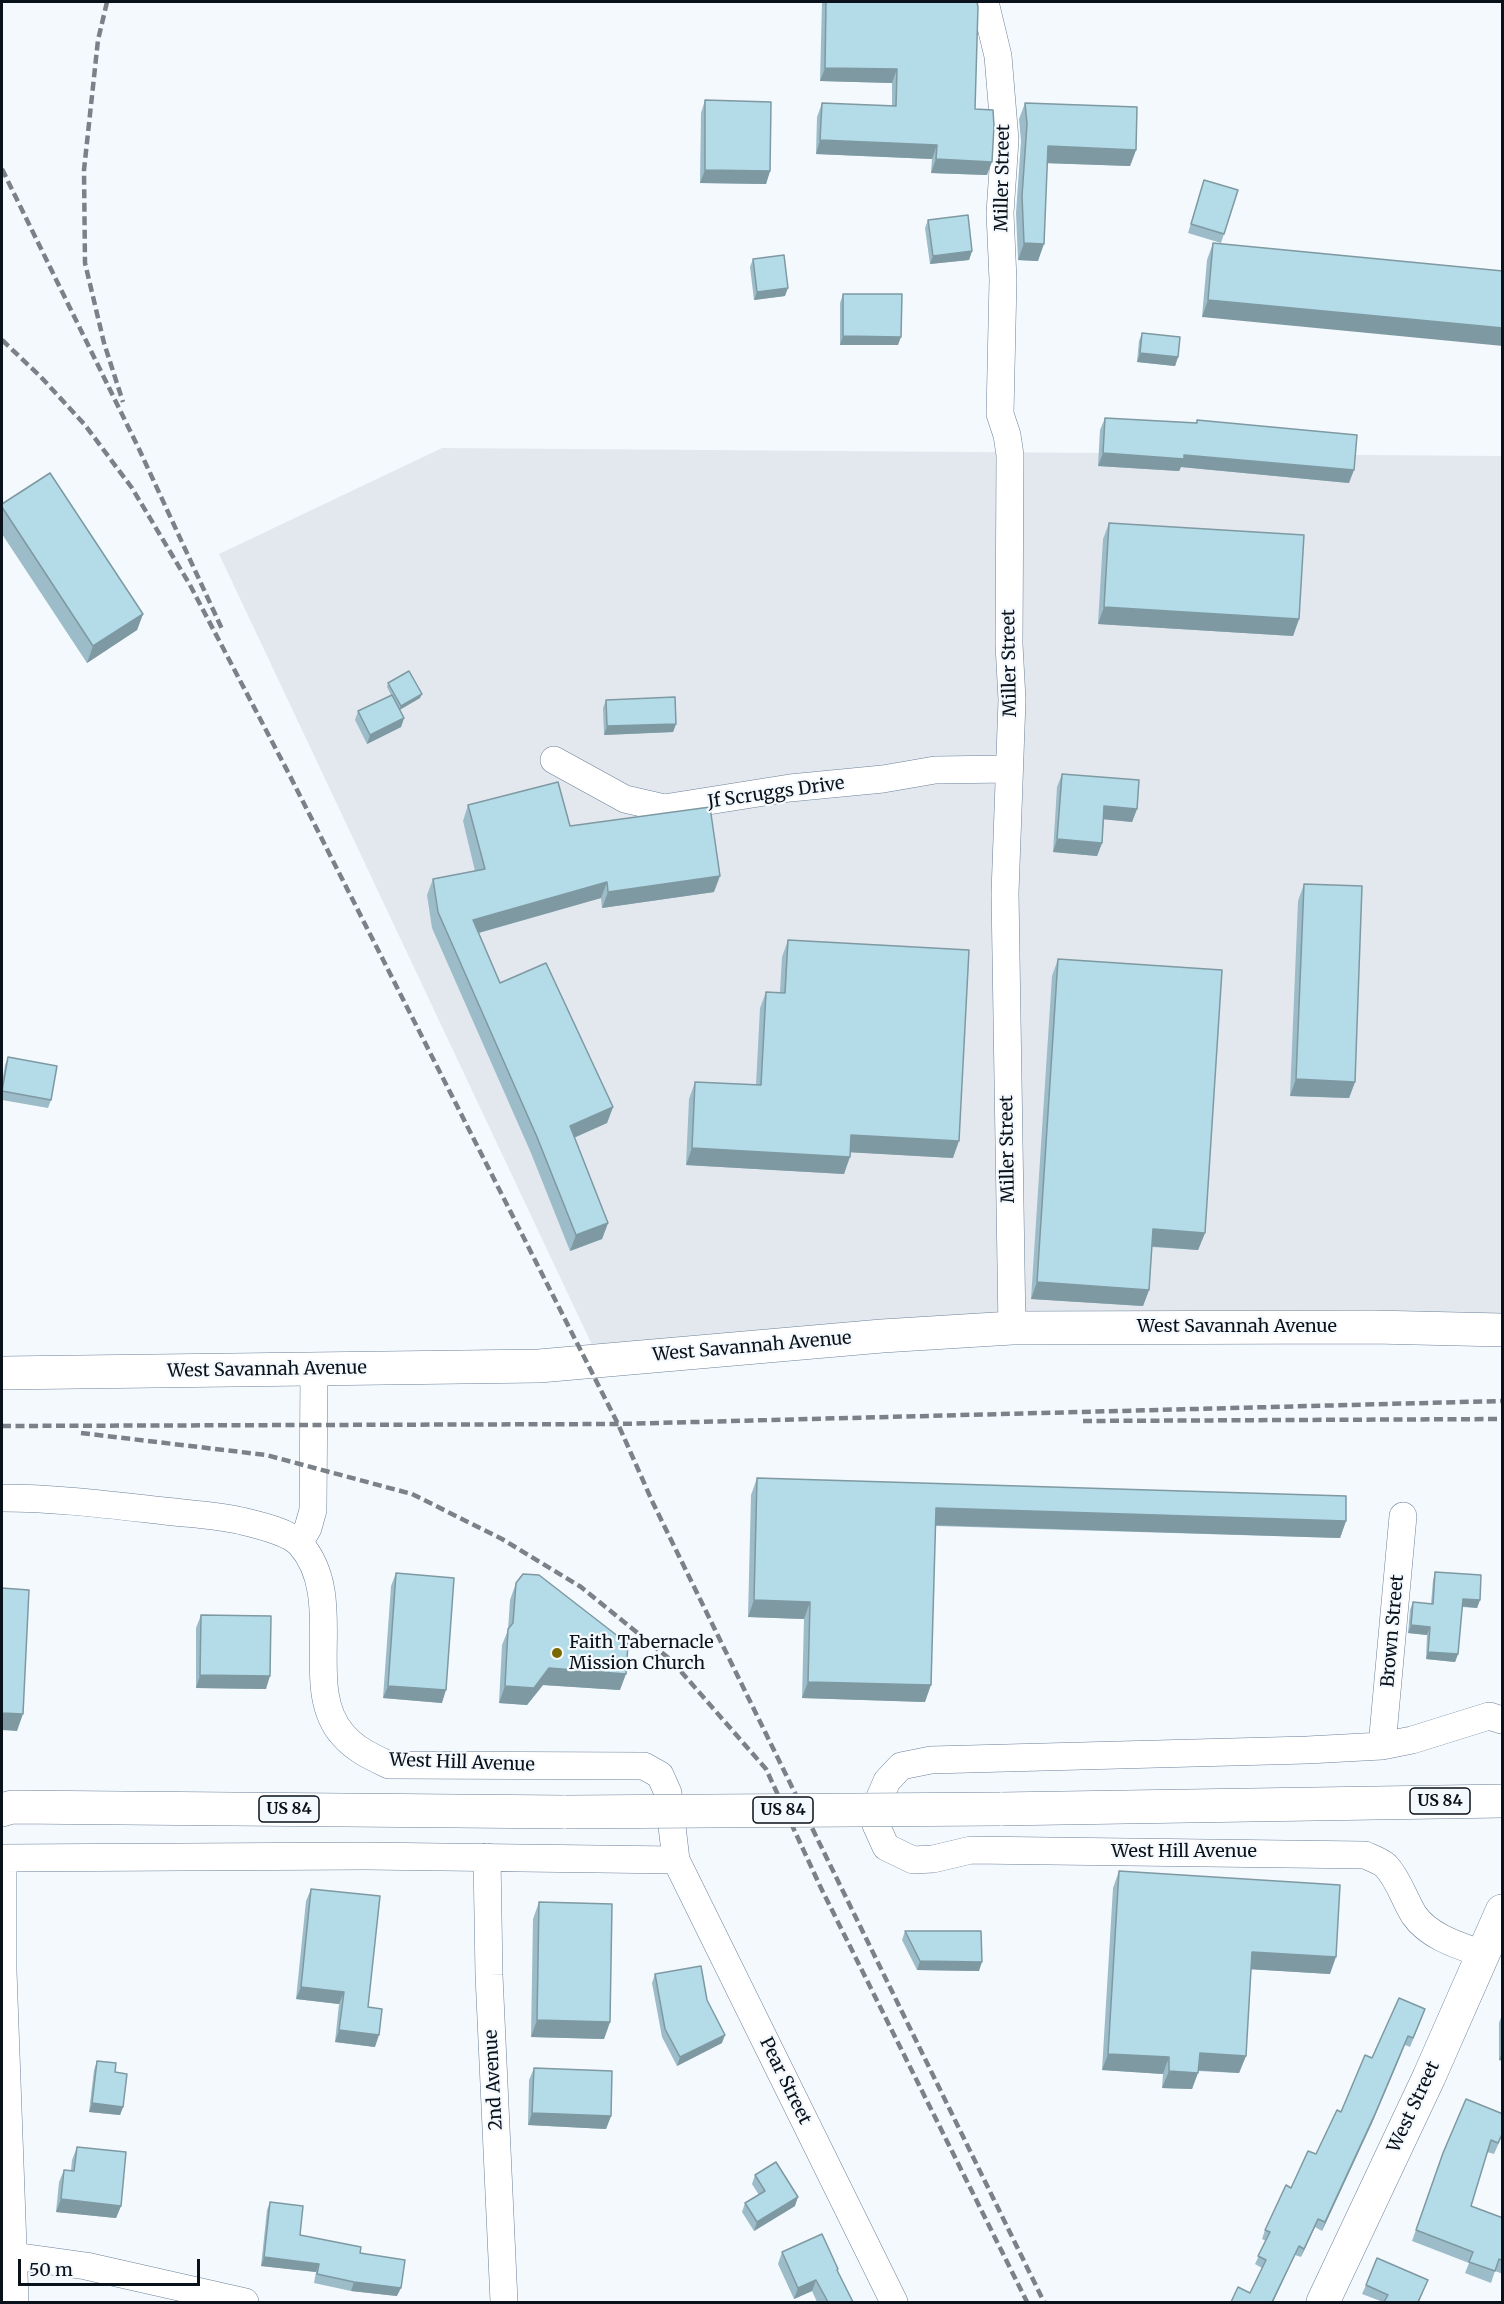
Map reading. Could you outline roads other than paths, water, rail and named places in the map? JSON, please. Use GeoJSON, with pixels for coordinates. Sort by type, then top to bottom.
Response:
{"type":"FeatureCollection","features":[{"type":"Feature","properties":{"kind":"main road","name":"West Savannah Avenue"},"geometry":{"type":"LineString","coordinates":[[2,1373],[539,1366],[882,1336],[1012,1328],[1373,1327],[1503,1330]]}},
{"type":"Feature","properties":{"kind":"main road","name":"US 84"},"geometry":{"type":"LineString","coordinates":[[5,1807],[566,1812],[1000,1809],[1503,1801]]}},
{"type":"Feature","properties":{"kind":"main road","name":"West Street"},"geometry":{"type":"LineString","coordinates":[[1323,2302],[1429,2077],[1503,1911]]}},
{"type":"Feature","properties":{"kind":"street","name":"Miller Street"},"geometry":{"type":"LineString","coordinates":[[985,2],[998,56],[1005,140],[1000,213],[1003,280],[1000,414],[1007,435],[1010,455],[1009,644],[1012,700],[1005,893],[1012,1328]]}},
{"type":"Feature","properties":{"kind":"street","name":"Jf Scruggs Drive"},"geometry":{"type":"LineString","coordinates":[[554,760],[625,799],[664,808],[789,788],[883,779],[935,770],[1009,769]]}},
{"type":"Feature","properties":{"kind":"street"},"geometry":{"type":"LineString","coordinates":[[299,1543],[308,1528],[313,1510],[314,1370]]}},
{"type":"Feature","properties":{"kind":"street","name":"West Hill Avenue"},"geometry":{"type":"LineString","coordinates":[[2,1497],[84,1503],[240,1520],[275,1530],[299,1543],[317,1569],[323,1604],[325,1685],[328,1709],[342,1734],[361,1752],[388,1765],[644,1766],[660,1775],[668,1793],[676,1860]]}},
{"type":"Feature","properties":{"kind":"street","name":"Brown Street"},"geometry":{"type":"LineString","coordinates":[[1382,1746],[1403,1516]]}},
{"type":"Feature","properties":{"kind":"street","name":"West Hill Avenue"},"geometry":{"type":"LineString","coordinates":[[1483,1954],[1452,1943],[1427,1929],[1415,1916],[1401,1888],[1385,1865],[1365,1855],[971,1850],[933,1859],[913,1860],[886,1847],[876,1825],[880,1797],[887,1781],[901,1766],[931,1760],[1382,1746],[1412,1740],[1489,1716],[1503,1720]]}},
{"type":"Feature","properties":{"kind":"street"},"geometry":{"type":"LineString","coordinates":[[15,2302],[3,1971],[2,1858],[487,1857],[676,1860]]}},
{"type":"Feature","properties":{"kind":"street","name":"2nd Avenue"},"geometry":{"type":"LineString","coordinates":[[487,1857],[489,1975],[504,2302]]}},
{"type":"Feature","properties":{"kind":"street","name":"Pear Street"},"geometry":{"type":"LineString","coordinates":[[676,1860],[894,2302]]}},
{"type":"Feature","properties":{"kind":"street"},"geometry":{"type":"LineString","coordinates":[[14,2256],[86,2266],[245,2302]]}},
{"type":"Feature","properties":{"kind":"railway"},"geometry":{"type":"LineString","coordinates":[[107,2],[98,40],[84,170],[85,263],[104,343],[123,402]]}},
{"type":"Feature","properties":{"kind":"railway"},"geometry":{"type":"LineString","coordinates":[[2,169],[139,449],[222,629]]}},
{"type":"Feature","properties":{"kind":"railway"},"geometry":{"type":"LineString","coordinates":[[2,340],[40,376],[85,425],[132,488],[190,585],[289,774],[618,1424],[653,1503],[1044,2302]]}},
{"type":"Feature","properties":{"kind":"railway"},"geometry":{"type":"LineString","coordinates":[[2,1426],[618,1424],[1502,1401]]}},
{"type":"Feature","properties":{"kind":"railway"},"geometry":{"type":"LineString","coordinates":[[1083,1421],[1502,1419]]}},
{"type":"Feature","properties":{"kind":"railway"},"geometry":{"type":"LineString","coordinates":[[81,1433],[266,1455],[412,1494],[502,1539],[581,1587],[671,1660],[766,1769],[821,1888],[1027,2302]]}},
{"type":"Feature","properties":{"kind":"place","name":"Faith Tabernacle Mission Church"},"geometry":{"type":"Point","coordinates":[557,1653]}}]}
